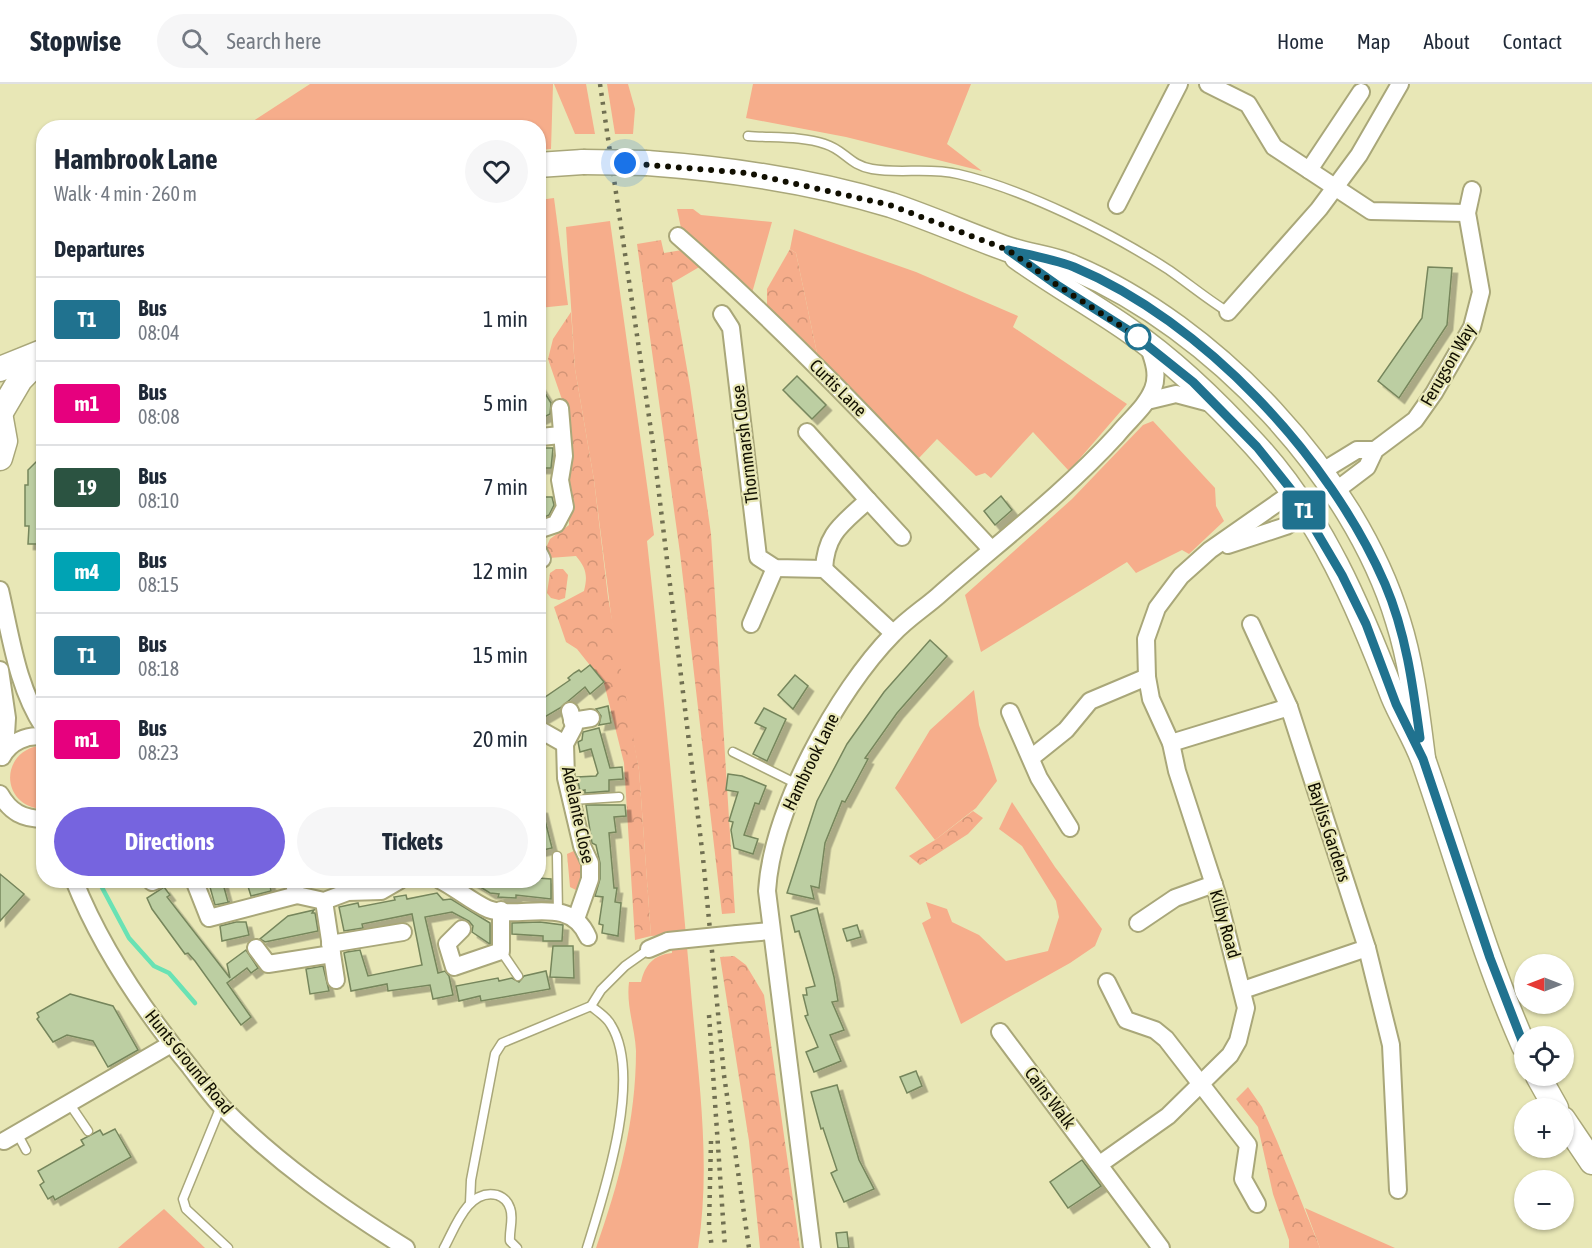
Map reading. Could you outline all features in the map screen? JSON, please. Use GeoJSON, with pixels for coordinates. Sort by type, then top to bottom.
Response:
{"type":"FeatureCollection","features":[{"type":"Feature","properties":{"kind":"street"},"geometry":{"type":"LineString","coordinates":[[1117,205],[1179,84]]}},
{"type":"Feature","properties":{"kind":"street"},"geometry":{"type":"LineString","coordinates":[[1208,84],[1248,104],[1274,147],[1371,211],[1467,213]]}},
{"type":"Feature","properties":{"kind":"street"},"geometry":{"type":"LineString","coordinates":[[1228,312],[1336,187],[1359,155],[1399,84]]}},
{"type":"Feature","properties":{"kind":"street"},"geometry":{"type":"LineString","coordinates":[[1309,170],[1361,92]]}},
{"type":"Feature","properties":{"kind":"street"},"geometry":{"type":"LineString","coordinates":[[546,164],[583,162],[646,163],[747,173],[890,205],[1008,250],[1065,264],[1108,285],[1190,338],[1223,367],[1272,414],[1313,493],[1342,575],[1361,614],[1396,704],[1423,759],[1490,958],[1516,1026]]}},
{"type":"Feature","properties":{"kind":"street","name":"Ferugson Way"},"geometry":{"type":"LineString","coordinates":[[1313,493],[1367,468],[1375,450],[1415,420],[1434,393],[1472,327],[1481,291],[1467,213],[1472,190]]}},
{"type":"Feature","properties":{"kind":"street","name":"Curtis Lane"},"geometry":{"type":"LineString","coordinates":[[678,236],[777,326],[902,453],[991,549]]}},
{"type":"Feature","properties":{"kind":"street"},"geometry":{"type":"LineString","coordinates":[[1008,250],[1148,345],[1193,382],[1257,447],[1313,493],[1367,547],[1398,621],[1412,677],[1423,759]]}},
{"type":"Feature","properties":{"kind":"street","name":"Thornmarsh Close"},"geometry":{"type":"LineString","coordinates":[[722,315],[731,328],[758,557],[775,568]]}},
{"type":"Feature","properties":{"kind":"street","name":"Hambrook Lane"},"geometry":{"type":"LineString","coordinates":[[812,1248],[767,891],[768,870],[797,784],[835,712],[874,655],[893,633],[1095,459],[1147,401],[1155,381],[1155,366],[1148,345]]}},
{"type":"Feature","properties":{"kind":"street"},"geometry":{"type":"LineString","coordinates":[[0,369],[36,356]]}},
{"type":"Feature","properties":{"kind":"street"},"geometry":{"type":"LineString","coordinates":[[0,458],[5,441],[0,413],[20,380],[36,362]]}},
{"type":"Feature","properties":{"kind":"street"},"geometry":{"type":"LineString","coordinates":[[1147,401],[1176,394],[1191,396],[1218,406]]}},
{"type":"Feature","properties":{"kind":"street"},"geometry":{"type":"LineString","coordinates":[[546,527],[556,524],[565,507],[560,480],[564,456],[560,408]]}},
{"type":"Feature","properties":{"kind":"street"},"geometry":{"type":"LineString","coordinates":[[807,432],[902,537]]}},
{"type":"Feature","properties":{"kind":"street"},"geometry":{"type":"LineString","coordinates":[[546,436],[561,435]]}},
{"type":"Feature","properties":{"kind":"street","name":"Ferugson Way"},"geometry":{"type":"LineString","coordinates":[[1313,493],[1357,450],[1375,450]]}},
{"type":"Feature","properties":{"kind":"street","name":"Kilby Road"},"geometry":{"type":"LineString","coordinates":[[1210,550],[1286,526],[1313,493]]}},
{"type":"Feature","properties":{"kind":"street","name":"Kilby Road"},"geometry":{"type":"LineString","coordinates":[[1100,1164],[1168,1116],[1230,1055],[1238,1041],[1246,1008],[1214,884],[1177,771],[1171,743],[1151,699],[1146,677],[1146,639],[1158,608],[1181,576],[1210,550],[1313,493]]}},
{"type":"Feature","properties":{"kind":"street"},"geometry":{"type":"LineString","coordinates":[[824,569],[825,549],[835,530],[868,500]]}},
{"type":"Feature","properties":{"kind":"street"},"geometry":{"type":"LineString","coordinates":[[751,624],[775,568],[824,569],[893,633]]}},
{"type":"Feature","properties":{"kind":"street"},"geometry":{"type":"LineString","coordinates":[[0,590],[22,684],[36,716]]}},
{"type":"Feature","properties":{"kind":"street","name":"Bayliss Gardens"},"geometry":{"type":"LineString","coordinates":[[1251,624],[1289,707],[1367,948],[1391,1045],[1398,1190]]}},
{"type":"Feature","properties":{"kind":"street"},"geometry":{"type":"LineString","coordinates":[[0,670],[7,718],[3,756]]}},
{"type":"Feature","properties":{"kind":"street"},"geometry":{"type":"LineString","coordinates":[[1031,758],[1066,730],[1090,701],[1146,677]]}},
{"type":"Feature","properties":{"kind":"street"},"geometry":{"type":"LineString","coordinates":[[1171,743],[1289,707]]}},
{"type":"Feature","properties":{"kind":"street"},"geometry":{"type":"LineString","coordinates":[[1010,712],[1039,778],[1070,828]]}},
{"type":"Feature","properties":{"kind":"street","name":"Adelante Close"},"geometry":{"type":"LineString","coordinates":[[576,919],[590,879],[590,863],[582,846],[566,778],[565,744],[574,727],[571,716],[591,718]]}},
{"type":"Feature","properties":{"kind":"street","name":"Adelante Close"},"geometry":{"type":"LineString","coordinates":[[546,733],[565,744]]}},
{"type":"Feature","properties":{"kind":"street"},"geometry":{"type":"LineString","coordinates":[[3,756],[26,738],[36,737]]}},
{"type":"Feature","properties":{"kind":"street"},"geometry":{"type":"LineString","coordinates":[[2,801],[16,814],[36,819]]}},
{"type":"Feature","properties":{"kind":"street"},"geometry":{"type":"LineString","coordinates":[[1138,923],[1175,897],[1214,884]]}},
{"type":"Feature","properties":{"kind":"street","name":"Hunts Ground Road"},"geometry":{"type":"LineString","coordinates":[[77,888],[87,912],[131,988],[171,1044],[221,1105],[300,1176],[362,1221],[406,1248]]}},
{"type":"Feature","properties":{"kind":"street"},"geometry":{"type":"LineString","coordinates":[[197,888],[209,918],[295,888],[324,901],[348,892],[381,891],[386,888]]}},
{"type":"Feature","properties":{"kind":"street"},"geometry":{"type":"LineString","coordinates":[[453,888],[488,909],[541,910],[576,919],[588,937]]}},
{"type":"Feature","properties":{"kind":"street"},"geometry":{"type":"LineString","coordinates":[[324,901],[336,980]]}},
{"type":"Feature","properties":{"kind":"street"},"geometry":{"type":"LineString","coordinates":[[462,929],[447,945],[454,967],[501,951],[501,910]]}},
{"type":"Feature","properties":{"kind":"street"},"geometry":{"type":"LineString","coordinates":[[649,949],[668,941],[771,931]]}},
{"type":"Feature","properties":{"kind":"street"},"geometry":{"type":"LineString","coordinates":[[256,948],[268,964],[403,932]]}},
{"type":"Feature","properties":{"kind":"street"},"geometry":{"type":"LineString","coordinates":[[1243,990],[1367,948]]}},
{"type":"Feature","properties":{"kind":"street"},"geometry":{"type":"LineString","coordinates":[[1107,982],[1126,1020],[1155,1030],[1166,1039],[1248,1145],[1243,1179],[1257,1204]]}},
{"type":"Feature","properties":{"kind":"street","name":"Cains Walk"},"geometry":{"type":"LineString","coordinates":[[1000,1032],[1100,1164]]}},
{"type":"Feature","properties":{"kind":"street"},"geometry":{"type":"LineString","coordinates":[[11,1137],[171,1044]]}},
{"type":"Feature","properties":{"kind":"street"},"geometry":{"type":"LineString","coordinates":[[1574,1135],[1592,1162]]}},
{"type":"Feature","properties":{"kind":"street"},"geometry":{"type":"LineString","coordinates":[[1100,1164],[1161,1248]]}},
{"type":"Feature","properties":{"kind":"lane"},"geometry":{"type":"LineString","coordinates":[[748,136],[809,140],[826,144],[843,153],[855,166],[875,170],[922,169],[957,174],[1014,190],[1135,250],[1228,312]]}},
{"type":"Feature","properties":{"kind":"lane"},"geometry":{"type":"LineString","coordinates":[[733,752],[797,784]]}},
{"type":"Feature","properties":{"kind":"lane"},"geometry":{"type":"LineString","coordinates":[[572,800],[619,797]]}},
{"type":"Feature","properties":{"kind":"lane"},"geometry":{"type":"LineString","coordinates":[[557,856],[558,914]]}},
{"type":"Feature","properties":{"kind":"lane"},"geometry":{"type":"LineString","coordinates":[[444,1248],[470,1203],[471,1179],[495,1054],[502,1043],[591,1006],[601,990],[625,966],[649,949]]}},
{"type":"Feature","properties":{"kind":"lane"},"geometry":{"type":"LineString","coordinates":[[501,951],[518,976]]}},
{"type":"Feature","properties":{"kind":"lane"},"geometry":{"type":"LineString","coordinates":[[587,1248],[616,1140],[624,1080],[614,1030],[604,1016],[591,1006]]}},
{"type":"Feature","properties":{"kind":"lane"},"geometry":{"type":"LineString","coordinates":[[69,1103],[88,1131]]}},
{"type":"Feature","properties":{"kind":"lane"},"geometry":{"type":"LineString","coordinates":[[221,1105],[183,1199],[186,1209],[228,1248]]}},
{"type":"Feature","properties":{"kind":"lane"},"geometry":{"type":"LineString","coordinates":[[11,1137],[26,1150]]}},
{"type":"Feature","properties":{"kind":"lane"},"geometry":{"type":"LineString","coordinates":[[470,1203],[489,1194],[500,1196],[508,1202],[512,1210],[510,1241],[516,1248]]}},
{"type":"Feature","properties":{"kind":"green space"},"geometry":{"type":"Polygon","coordinates":[[[310,84],[553,84],[551,149],[546,149],[546,120],[255,120],[310,84]]]}},
{"type":"Feature","properties":{"kind":"green space"},"geometry":{"type":"Polygon","coordinates":[[[554,84],[586,84],[595,134],[575,134],[554,84]]]}},
{"type":"Feature","properties":{"kind":"green space"},"geometry":{"type":"Polygon","coordinates":[[[607,84],[628,84],[635,109],[633,134],[615,134],[607,84]]]}},
{"type":"Feature","properties":{"kind":"green space"},"geometry":{"type":"Polygon","coordinates":[[[753,84],[971,84],[947,144],[982,171],[846,137],[746,118],[753,84]]]}},
{"type":"Feature","properties":{"kind":"green space"},"geometry":{"type":"Polygon","coordinates":[[[554,198],[568,305],[546,307],[546,199],[554,198]]]}},
{"type":"Feature","properties":{"kind":"green space"},"geometry":{"type":"Polygon","coordinates":[[[677,209],[693,209],[701,215],[772,222],[752,293],[681,228],[677,209]]]}},
{"type":"Feature","properties":{"kind":"green space"},"geometry":{"type":"Polygon","coordinates":[[[610,221],[654,535],[647,541],[702,1114],[704,1182],[698,1248],[596,1248],[619,1175],[633,1102],[636,1051],[629,1000],[629,982],[641,982],[651,962],[660,956],[672,953],[672,950],[682,948],[681,934],[651,936],[639,770],[616,654],[594,480],[575,369],[566,227],[610,221]]]}},
{"type":"Feature","properties":{"kind":"green space"},"geometry":{"type":"Polygon","coordinates":[[[794,229],[916,272],[1018,316],[1013,327],[1127,404],[1069,471],[1033,432],[991,478],[985,473],[976,476],[937,439],[919,458],[818,358],[796,253],[790,249],[794,229]]]}},
{"type":"Feature","properties":{"kind":"green space"},"geometry":{"type":"Polygon","coordinates":[[[661,240],[664,253],[682,250],[701,266],[672,283],[690,386],[711,534],[735,913],[722,914],[680,553],[637,244],[661,240]]]}},
{"type":"Feature","properties":{"kind":"green space"},"geometry":{"type":"Polygon","coordinates":[[[790,249],[796,253],[818,358],[767,309],[767,289],[790,249]]]}},
{"type":"Feature","properties":{"kind":"green space"},"geometry":{"type":"Polygon","coordinates":[[[571,312],[575,369],[594,480],[608,597],[639,770],[651,936],[635,940],[624,763],[604,683],[577,649],[566,642],[554,607],[584,591],[585,572],[576,556],[549,558],[546,548],[550,539],[569,525],[567,414],[548,359],[553,339],[571,312]]]}},
{"type":"Feature","properties":{"kind":"green space"},"geometry":{"type":"Polygon","coordinates":[[[1153,421],[1215,488],[1216,506],[1224,521],[1189,554],[1182,550],[1136,573],[1127,562],[981,652],[965,595],[1072,499],[1143,425],[1153,421]]]}},
{"type":"Feature","properties":{"kind":"green space"},"geometry":{"type":"Polygon","coordinates":[[[556,569],[563,569],[568,575],[565,598],[559,600],[551,598],[547,593],[550,573],[556,569]]]}},
{"type":"Feature","properties":{"kind":"green space"},"geometry":{"type":"Polygon","coordinates":[[[974,690],[979,725],[997,781],[976,808],[935,840],[895,788],[930,730],[974,690]]]}},
{"type":"Feature","properties":{"kind":"green space"},"geometry":{"type":"Polygon","coordinates":[[[36,747],[36,808],[19,799],[10,779],[17,758],[36,747]]]}},
{"type":"Feature","properties":{"kind":"green space"},"geometry":{"type":"Polygon","coordinates":[[[1012,802],[1055,867],[1102,929],[1095,946],[1070,963],[961,1024],[922,923],[931,918],[926,902],[947,909],[952,922],[979,935],[1006,961],[1048,951],[1059,917],[1056,901],[1022,846],[999,829],[1012,802]]]}},
{"type":"Feature","properties":{"kind":"green space"},"geometry":{"type":"Polygon","coordinates":[[[973,811],[983,818],[968,834],[920,865],[909,856],[935,840],[973,811]]]}},
{"type":"Feature","properties":{"kind":"green space"},"geometry":{"type":"Polygon","coordinates":[[[576,850],[583,875],[576,890],[570,887],[567,854],[576,850]]]}},
{"type":"Feature","properties":{"kind":"green space"},"geometry":{"type":"Polygon","coordinates":[[[734,956],[746,965],[764,995],[800,1248],[760,1248],[749,1141],[720,957],[734,956]]]}},
{"type":"Feature","properties":{"kind":"green space"},"geometry":{"type":"Polygon","coordinates":[[[1248,1087],[1262,1107],[1320,1248],[1289,1248],[1289,1240],[1273,1194],[1258,1127],[1236,1099],[1248,1087]]]}},
{"type":"Feature","properties":{"kind":"green space"},"geometry":{"type":"Polygon","coordinates":[[[1305,1208],[1395,1248],[1320,1248],[1305,1208]]]}},
{"type":"Feature","properties":{"kind":"green space"},"geometry":{"type":"Polygon","coordinates":[[[164,1209],[205,1248],[118,1248],[164,1209]]]}},
{"type":"Feature","properties":{"kind":"building"},"geometry":{"type":"Polygon","coordinates":[[[1428,267],[1452,268],[1447,325],[1399,398],[1378,381],[1422,318],[1428,267]]]}},
{"type":"Feature","properties":{"kind":"building"},"geometry":{"type":"Polygon","coordinates":[[[797,376],[826,405],[812,419],[783,390],[797,376]]]}},
{"type":"Feature","properties":{"kind":"building"},"geometry":{"type":"Polygon","coordinates":[[[546,395],[551,403],[550,414],[546,416],[546,395]]]}},
{"type":"Feature","properties":{"kind":"building"},"geometry":{"type":"Polygon","coordinates":[[[546,448],[553,448],[551,468],[546,468],[546,448]]]}},
{"type":"Feature","properties":{"kind":"building"},"geometry":{"type":"Polygon","coordinates":[[[36,462],[36,544],[28,544],[29,526],[25,526],[25,485],[28,485],[28,470],[36,462]]]}},
{"type":"Feature","properties":{"kind":"building"},"geometry":{"type":"Polygon","coordinates":[[[1001,496],[1012,510],[995,525],[984,511],[1001,496]]]}},
{"type":"Feature","properties":{"kind":"building"},"geometry":{"type":"Polygon","coordinates":[[[546,497],[552,497],[554,505],[546,516],[546,497]]]}},
{"type":"Feature","properties":{"kind":"building"},"geometry":{"type":"Polygon","coordinates":[[[930,640],[947,656],[897,713],[865,758],[868,759],[845,802],[842,801],[825,843],[819,888],[811,886],[814,899],[787,893],[817,801],[847,744],[884,692],[930,640]]]}},
{"type":"Feature","properties":{"kind":"building"},"geometry":{"type":"Polygon","coordinates":[[[590,665],[604,682],[590,694],[585,687],[546,716],[546,696],[570,680],[568,678],[574,673],[579,670],[581,672],[590,665]]]}},
{"type":"Feature","properties":{"kind":"building"},"geometry":{"type":"Polygon","coordinates":[[[795,675],[808,686],[793,709],[778,695],[795,675]]]}},
{"type":"Feature","properties":{"kind":"building"},"geometry":{"type":"Polygon","coordinates":[[[608,706],[611,723],[599,725],[601,716],[596,709],[608,706]]]}},
{"type":"Feature","properties":{"kind":"building"},"geometry":{"type":"Polygon","coordinates":[[[764,708],[786,719],[767,761],[753,754],[766,728],[755,723],[764,708]]]}},
{"type":"Feature","properties":{"kind":"building"},"geometry":{"type":"Polygon","coordinates":[[[599,728],[610,768],[622,767],[623,779],[609,780],[609,791],[585,793],[585,790],[580,791],[577,777],[596,776],[598,773],[591,749],[580,752],[578,742],[582,740],[583,732],[599,728]]]}},
{"type":"Feature","properties":{"kind":"building"},"geometry":{"type":"Polygon","coordinates":[[[728,774],[742,776],[766,786],[759,804],[755,803],[744,835],[758,839],[753,854],[734,848],[731,830],[733,822],[729,821],[738,792],[726,790],[728,774]]]}},
{"type":"Feature","properties":{"kind":"building"},"geometry":{"type":"Polygon","coordinates":[[[586,805],[625,805],[626,816],[614,817],[616,832],[609,833],[614,888],[617,888],[615,902],[621,903],[618,936],[602,933],[603,925],[599,924],[603,897],[595,896],[600,879],[600,863],[596,845],[592,843],[586,805]]]}},
{"type":"Feature","properties":{"kind":"building"},"geometry":{"type":"Polygon","coordinates":[[[546,824],[552,848],[546,849],[546,824]]]}},
{"type":"Feature","properties":{"kind":"building"},"geometry":{"type":"Polygon","coordinates":[[[0,874],[24,894],[0,921],[0,874]]]}},
{"type":"Feature","properties":{"kind":"building"},"geometry":{"type":"Polygon","coordinates":[[[546,879],[551,879],[551,899],[516,895],[516,898],[498,897],[499,894],[490,893],[482,888],[546,888],[546,879]]]}},
{"type":"Feature","properties":{"kind":"building"},"geometry":{"type":"Polygon","coordinates":[[[165,888],[170,895],[167,897],[230,978],[227,964],[246,950],[258,968],[251,973],[247,968],[227,983],[251,1017],[241,1025],[195,961],[188,953],[185,954],[152,909],[147,898],[165,888]]]}},
{"type":"Feature","properties":{"kind":"building"},"geometry":{"type":"Polygon","coordinates":[[[210,888],[224,888],[228,902],[230,902],[215,905],[210,888]]]}},
{"type":"Feature","properties":{"kind":"building"},"geometry":{"type":"Polygon","coordinates":[[[248,888],[270,888],[271,891],[251,896],[248,888]]]}},
{"type":"Feature","properties":{"kind":"building"},"geometry":{"type":"Polygon","coordinates":[[[437,893],[443,900],[451,899],[490,923],[490,944],[472,932],[473,926],[469,921],[452,912],[425,917],[438,973],[445,971],[449,976],[453,995],[433,999],[430,985],[388,991],[387,984],[351,991],[344,953],[360,950],[368,976],[422,965],[412,914],[362,924],[363,928],[344,931],[339,907],[358,903],[359,907],[395,900],[394,897],[406,895],[407,899],[437,893]]]}},
{"type":"Feature","properties":{"kind":"building"},"geometry":{"type":"Polygon","coordinates":[[[817,908],[838,1001],[832,1002],[844,1030],[830,1035],[841,1061],[814,1072],[806,1052],[818,1047],[805,1016],[808,1015],[803,995],[807,995],[806,988],[815,986],[799,931],[795,932],[791,916],[817,908]]]}},
{"type":"Feature","properties":{"kind":"building"},"geometry":{"type":"Polygon","coordinates":[[[314,910],[312,913],[315,913],[318,931],[265,942],[260,939],[288,916],[314,910]]]}},
{"type":"Feature","properties":{"kind":"building"},"geometry":{"type":"Polygon","coordinates":[[[246,922],[249,935],[222,941],[220,926],[246,922]]]}},
{"type":"Feature","properties":{"kind":"building"},"geometry":{"type":"Polygon","coordinates":[[[540,922],[563,925],[562,941],[543,941],[543,936],[512,934],[512,923],[540,922]]]}},
{"type":"Feature","properties":{"kind":"building"},"geometry":{"type":"Polygon","coordinates":[[[857,925],[861,937],[847,941],[843,929],[857,925]]]}},
{"type":"Feature","properties":{"kind":"building"},"geometry":{"type":"Polygon","coordinates":[[[553,946],[573,946],[574,978],[550,977],[553,946]]]}},
{"type":"Feature","properties":{"kind":"building"},"geometry":{"type":"Polygon","coordinates":[[[323,966],[329,991],[310,994],[306,969],[323,966]]]}},
{"type":"Feature","properties":{"kind":"building"},"geometry":{"type":"Polygon","coordinates":[[[546,971],[550,989],[481,1001],[480,996],[459,1001],[456,986],[498,978],[499,981],[512,978],[519,982],[524,976],[546,971]]]}},
{"type":"Feature","properties":{"kind":"building"},"geometry":{"type":"Polygon","coordinates":[[[70,994],[113,1006],[138,1050],[108,1067],[93,1041],[67,1035],[53,1042],[37,1019],[39,1017],[37,1013],[70,994]]]}},
{"type":"Feature","properties":{"kind":"building"},"geometry":{"type":"Polygon","coordinates":[[[916,1071],[922,1086],[907,1093],[900,1077],[916,1071]]]}},
{"type":"Feature","properties":{"kind":"building"},"geometry":{"type":"Polygon","coordinates":[[[837,1085],[859,1160],[874,1189],[844,1202],[831,1173],[837,1170],[823,1128],[821,1129],[811,1092],[837,1085]]]}},
{"type":"Feature","properties":{"kind":"building"},"geometry":{"type":"Polygon","coordinates":[[[115,1129],[131,1157],[55,1200],[53,1196],[48,1199],[40,1185],[44,1182],[38,1171],[84,1145],[81,1140],[100,1130],[103,1135],[115,1129]]]}},
{"type":"Feature","properties":{"kind":"building"},"geometry":{"type":"Polygon","coordinates":[[[1082,1160],[1101,1186],[1068,1208],[1050,1182],[1082,1160]]]}},
{"type":"Feature","properties":{"kind":"building"},"geometry":{"type":"Polygon","coordinates":[[[847,1232],[849,1248],[838,1248],[836,1233],[847,1232]]]}},
{"type":"Feature","properties":{"kind":"waterway"},"geometry":{"type":"LineString","coordinates":[[102,888],[129,938],[154,966],[169,973],[195,1003]]}},
{"type":"Feature","properties":{"kind":"railway"},"geometry":{"type":"LineString","coordinates":[[600,84],[653,444],[703,858],[724,1075],[749,1248]]}},
{"type":"Feature","properties":{"kind":"railway"},"geometry":{"type":"LineString","coordinates":[[709,1015],[725,1248]]}},
{"type":"Feature","properties":{"kind":"railway"},"geometry":{"type":"LineString","coordinates":[[711,1141],[709,1226],[712,1248]]}},
{"type":"Feature","properties":{"kind":"bus line","name":"T1"},"geometry":{"type":"LineString","coordinates":[[1420,738],[1412,677],[1398,621],[1385,585],[1353,523],[1321,472],[1301,447],[1243,384],[1199,345],[1150,310],[1076,268],[1008,250],[1057,285],[1128,330],[1193,382],[1257,447],[1293,492],[1342,575],[1366,624],[1396,704],[1423,759],[1446,832],[1516,1026]]}},
{"type":"Feature","properties":{"kind":"route"},"geometry":{"type":"LineString","coordinates":[[625,163],[687,166],[747,173],[890,205],[1008,250],[1057,285],[1138,337]]}}]}
